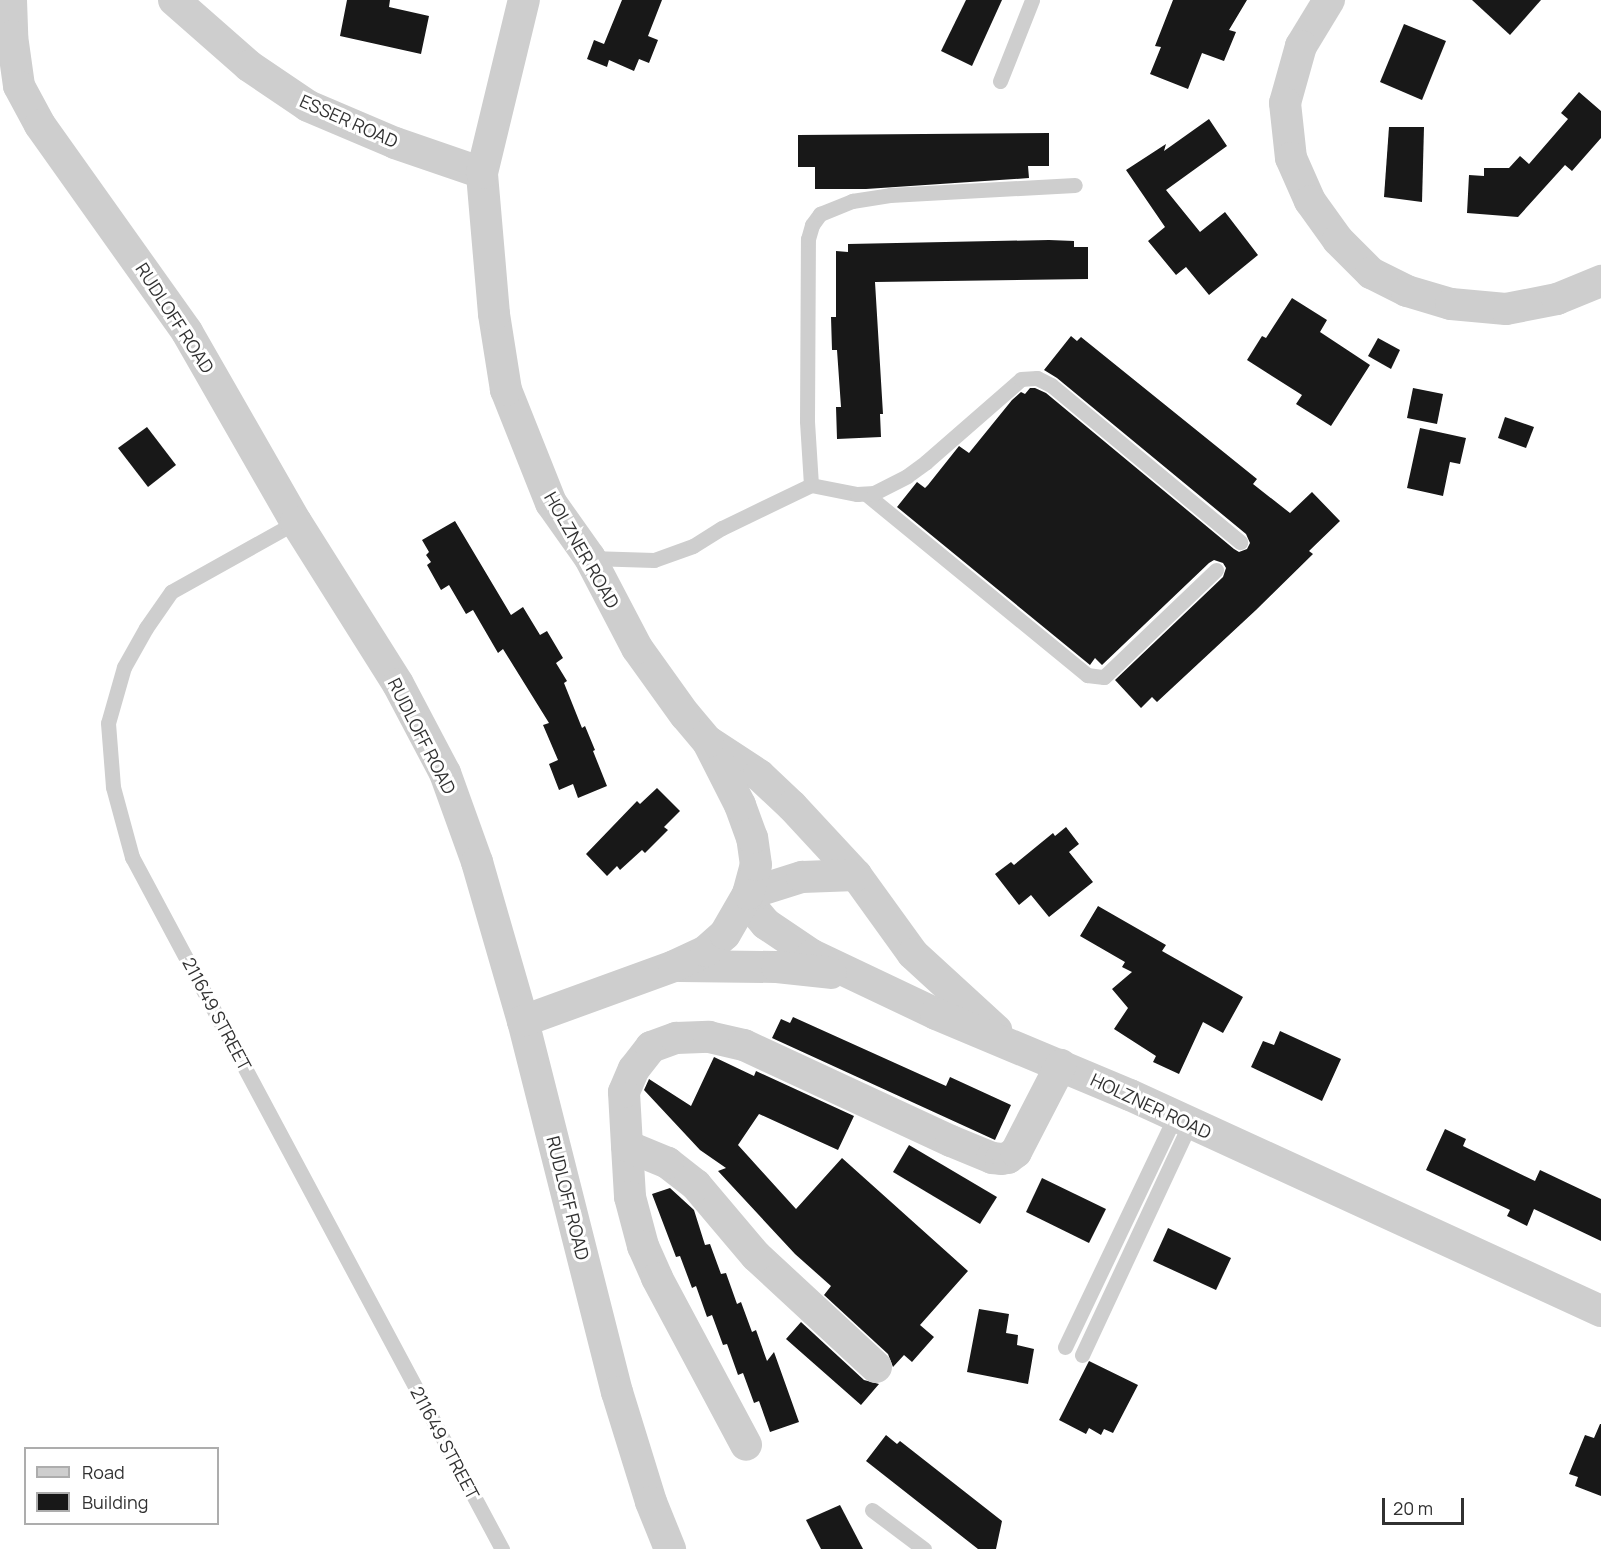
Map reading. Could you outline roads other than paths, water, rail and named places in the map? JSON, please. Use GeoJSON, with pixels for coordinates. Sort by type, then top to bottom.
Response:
{"type":"FeatureCollection","features":[{"type":"Feature","properties":{"kind":"street","name":"RUDLOFF ROAD"},"geometry":{"type":"LineString","coordinates":[[11,0],[12,36],[19,86],[40,125],[187,332],[296,522],[398,684],[445,773],[477,862],[523,1021],[617,1392],[651,1502],[670,1549]]}},
{"type":"Feature","properties":{"kind":"street","name":"ESSER ROAD"},"geometry":{"type":"LineString","coordinates":[[174,0],[249,66],[308,106],[395,143],[482,173]]}},
{"type":"Feature","properties":{"kind":"street","name":"HOLZNER ROAD"},"geometry":{"type":"LineString","coordinates":[[523,1021],[674,966],[706,951],[725,934],[748,894],[756,866],[752,837],[740,805],[708,742],[685,715],[638,648],[590,558],[551,503],[506,390],[495,314],[482,173],[524,0]]}},
{"type":"Feature","properties":{"kind":"street"},"geometry":{"type":"LineString","coordinates":[[1329,0],[1301,46],[1285,103],[1292,158],[1310,201],[1338,240],[1371,273],[1407,291],[1451,304],[1506,309],[1557,299],[1601,280]]}},
{"type":"Feature","properties":{"kind":"street","name":"HOLZNER ROAD"},"geometry":{"type":"LineString","coordinates":[[708,742],[759,776],[792,806],[856,875],[913,954],[1011,1044],[1601,1311]]}},
{"type":"Feature","properties":{"kind":"street"},"geometry":{"type":"LineString","coordinates":[[856,875],[802,877],[748,894],[755,911],[774,930],[812,956],[1011,1044]]}},
{"type":"Feature","properties":{"kind":"street"},"geometry":{"type":"LineString","coordinates":[[674,966],[810,969],[867,981]]}},
{"type":"Feature","properties":{"kind":"street"},"geometry":{"type":"LineString","coordinates":[[746,1445],[657,1278],[643,1246],[630,1197],[624,1092],[634,1069],[651,1047],[676,1038],[709,1036],[744,1045],[951,1141],[992,1158],[1001,1159],[1008,1158],[1016,1152],[1061,1065]]}},
{"type":"Feature","properties":{"kind":"street"},"geometry":{"type":"LineString","coordinates":[[627,1146],[668,1163],[696,1185],[756,1256],[876,1367]]}},
{"type":"Feature","properties":{"kind":"lane"},"geometry":{"type":"LineString","coordinates":[[1000,81],[1032,0]]}},
{"type":"Feature","properties":{"kind":"lane"},"geometry":{"type":"LineString","coordinates":[[811,485],[807,421],[807,239],[812,225],[820,214],[852,201],[890,195],[1075,185]]}},
{"type":"Feature","properties":{"kind":"lane"},"geometry":{"type":"LineString","coordinates":[[590,558],[654,560],[693,546],[722,528],[811,485],[866,494],[874,493],[907,476],[954,440],[1022,379],[1037,378],[1051,385],[1240,542]]}},
{"type":"Feature","properties":{"kind":"lane"},"geometry":{"type":"LineString","coordinates":[[866,494],[1087,675],[1104,677],[1216,570]]}},
{"type":"Feature","properties":{"kind":"lane","name":"211649 STREET"},"geometry":{"type":"LineString","coordinates":[[296,522],[171,592],[146,628],[123,667],[108,723],[113,787],[132,857],[502,1549]]}},
{"type":"Feature","properties":{"kind":"lane"},"geometry":{"type":"LineString","coordinates":[[1065,1347],[1182,1120]]}},
{"type":"Feature","properties":{"kind":"lane"},"geometry":{"type":"LineString","coordinates":[[1082,1355],[1182,1120]]}},
{"type":"Feature","properties":{"kind":"lane"},"geometry":{"type":"LineString","coordinates":[[872,1510],[924,1549]]}}]}
